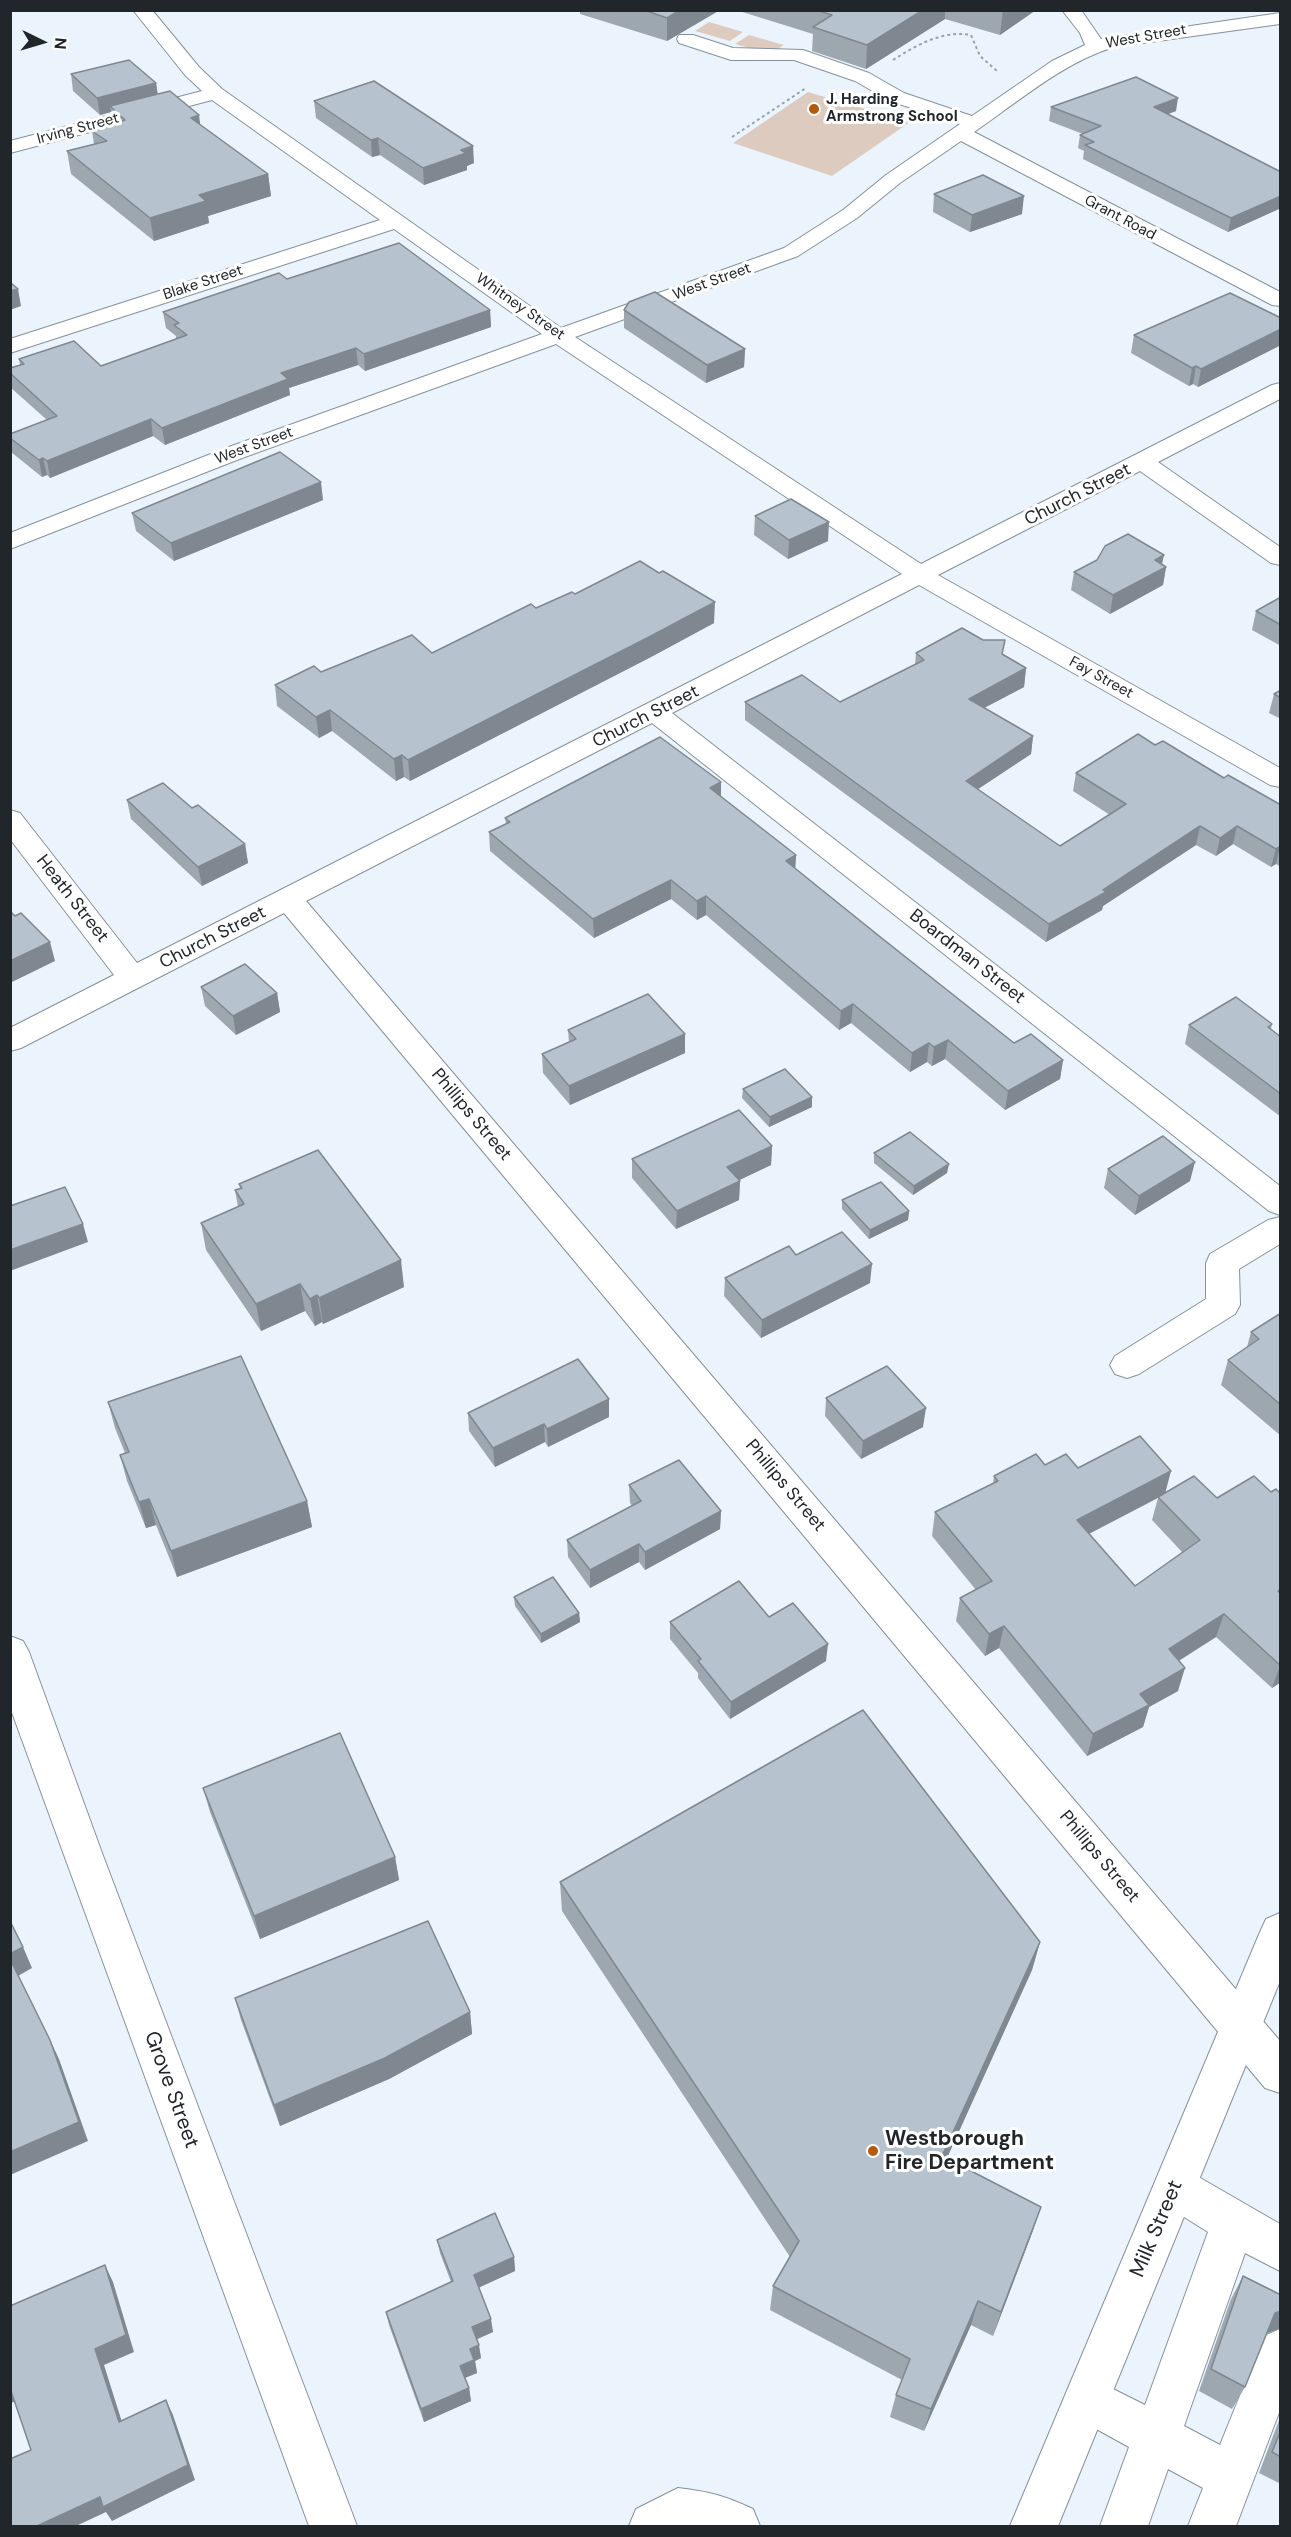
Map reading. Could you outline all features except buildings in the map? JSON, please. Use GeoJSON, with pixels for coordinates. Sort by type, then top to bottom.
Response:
{"type":"FeatureCollection","features":[{"type":"Feature","properties":{"kind":"street","name":"Whitney Street"},"geometry":{"type":"LineString","coordinates":[[142,10],[192,71],[215,93],[560,336],[922,575]]}},
{"type":"Feature","properties":{"kind":"street"},"geometry":{"type":"LineString","coordinates":[[1071,10],[1089,32],[1095,46]]}},
{"type":"Feature","properties":{"kind":"street","name":"West Street"},"geometry":{"type":"LineString","coordinates":[[10,542],[234,453],[791,252],[850,214],[894,179],[1059,64],[1095,46],[1281,18]]}},
{"type":"Feature","properties":{"kind":"street","name":"Grant Road"},"geometry":{"type":"LineString","coordinates":[[686,39],[730,54],[796,54],[864,79],[897,97],[968,128],[1153,236],[1281,300]]}},
{"type":"Feature","properties":{"kind":"street","name":"Irving Street"},"geometry":{"type":"LineString","coordinates":[[11,147],[215,93]]}},
{"type":"Feature","properties":{"kind":"street","name":"Blake Street"},"geometry":{"type":"LineString","coordinates":[[10,346],[397,221]]}},
{"type":"Feature","properties":{"kind":"street","name":"Church Street"},"geometry":{"type":"LineString","coordinates":[[10,1041],[1281,390]]}},
{"type":"Feature","properties":{"kind":"street"},"geometry":{"type":"LineString","coordinates":[[1143,462],[1281,558]]}},
{"type":"Feature","properties":{"kind":"street","name":"Fay Street"},"geometry":{"type":"LineString","coordinates":[[922,575],[998,621],[1281,779]]}},
{"type":"Feature","properties":{"kind":"street","name":"Boardman Street"},"geometry":{"type":"LineString","coordinates":[[654,712],[1281,1203]]}},
{"type":"Feature","properties":{"kind":"street","name":"Heath Street"},"geometry":{"type":"LineString","coordinates":[[10,819],[133,979]]}},
{"type":"Feature","properties":{"kind":"street","name":"Phillips Street"},"geometry":{"type":"LineString","coordinates":[[288,899],[1281,2073]]}},
{"type":"Feature","properties":{"kind":"street"},"geometry":{"type":"LineString","coordinates":[[1127,1365],[1223,1305],[1222,1263],[1281,1229]]}},
{"type":"Feature","properties":{"kind":"street","name":"Grove Street"},"geometry":{"type":"LineString","coordinates":[[10,1652],[333,2526]]}},
{"type":"Feature","properties":{"kind":"street","name":"Milk Street"},"geometry":{"type":"LineString","coordinates":[[1034,2526],[1281,1932]]}},
{"type":"Feature","properties":{"kind":"street"},"geometry":{"type":"LineString","coordinates":[[1174,2187],[1281,2248]]}},
{"type":"Feature","properties":{"kind":"street"},"geometry":{"type":"LineString","coordinates":[[1124,2526],[1234,2222]]}},
{"type":"Feature","properties":{"kind":"street"},"geometry":{"type":"LineString","coordinates":[[1212,2526],[1281,2352]]}},
{"type":"Feature","properties":{"kind":"street"},"geometry":{"type":"LineString","coordinates":[[1087,2399],[1231,2477]]}},
{"type":"Feature","properties":{"kind":"street"},"geometry":{"type":"LineString","coordinates":[[652,2526],[678,2512],[718,2517],[736,2526]]}},
{"type":"Feature","properties":{"kind":"path"},"geometry":{"type":"LineString","coordinates":[[864,79],[918,45],[949,34],[963,32],[971,35],[972,42],[989,67],[998,71]]}},
{"type":"Feature","properties":{"kind":"path"},"geometry":{"type":"LineString","coordinates":[[732,137],[837,68]]}},
{"type":"Feature","properties":{"kind":"shaded area"},"geometry":{"type":"Polygon","coordinates":[[[709,22],[743,32],[730,41],[695,31],[709,22]]]}},
{"type":"Feature","properties":{"kind":"shaded area"},"geometry":{"type":"Polygon","coordinates":[[[749,35],[784,45],[770,54],[735,44],[749,35]]]}},
{"type":"Feature","properties":{"kind":"shaded area"},"geometry":{"type":"Polygon","coordinates":[[[808,92],[910,122],[832,176],[733,143],[808,92]]]}},
{"type":"Feature","properties":{"kind":"place","name":"J. Harding Armstrong School"},"geometry":{"type":"Point","coordinates":[814,109]}},
{"type":"Feature","properties":{"kind":"place","name":"Westborough Fire Department"},"geometry":{"type":"Point","coordinates":[873,2151]}}]}
